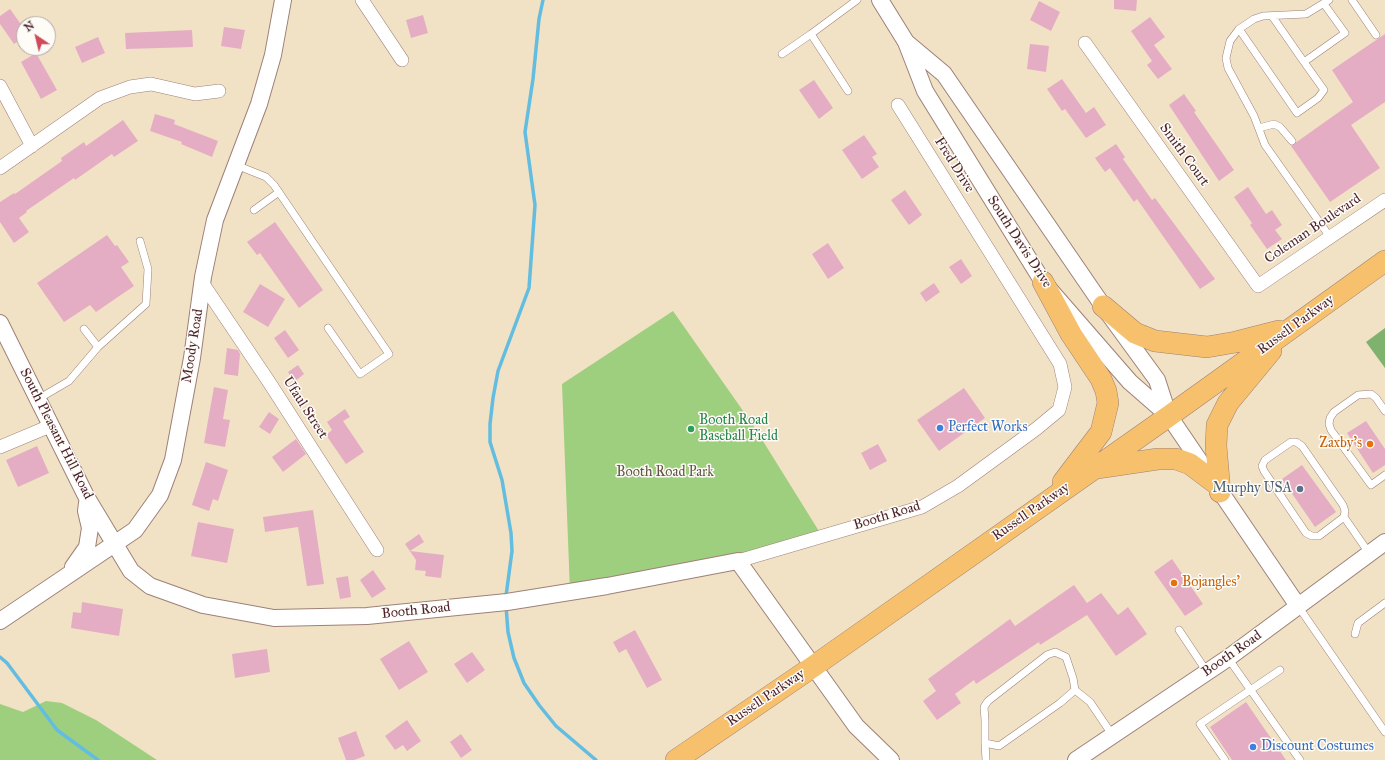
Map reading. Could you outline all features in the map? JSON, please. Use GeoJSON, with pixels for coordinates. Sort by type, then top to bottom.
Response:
{"type":"FeatureCollection","features":[{"type":"Feature","properties":{"kind":"main road","name":"Russell Parkway"},"geometry":{"type":"LineString","coordinates":[[676,760],[814,666],[1169,416],[1385,261]]}},
{"type":"Feature","properties":{"kind":"main road"},"geometry":{"type":"LineString","coordinates":[[1043,282],[1071,334],[1101,379],[1106,391],[1108,403],[1101,432],[1048,500]]}},
{"type":"Feature","properties":{"kind":"main road"},"geometry":{"type":"LineString","coordinates":[[1103,306],[1135,333],[1155,341],[1190,346],[1207,347],[1236,342],[1291,328]]}},
{"type":"Feature","properties":{"kind":"main road"},"geometry":{"type":"LineString","coordinates":[[1217,487],[1216,446],[1217,425],[1220,416],[1228,403],[1291,328]]}},
{"type":"Feature","properties":{"kind":"main road"},"geometry":{"type":"LineString","coordinates":[[1092,469],[1158,459],[1176,459],[1190,464],[1217,487]]}},
{"type":"Feature","properties":{"kind":"street","name":"Moody Road"},"geometry":{"type":"LineString","coordinates":[[0,622],[135,530],[148,514],[160,495],[169,475],[190,366],[203,277],[216,220],[235,165],[259,104],[273,55],[283,0]]}},
{"type":"Feature","properties":{"kind":"street"},"geometry":{"type":"LineString","coordinates":[[362,0],[402,60]]}},
{"type":"Feature","properties":{"kind":"street","name":"South Davis Drive"},"geometry":{"type":"LineString","coordinates":[[880,0],[906,42],[925,91],[1043,282],[1130,382],[1169,416]]}},
{"type":"Feature","properties":{"kind":"street","name":"South Davis Drive"},"geometry":{"type":"LineString","coordinates":[[906,42],[944,74],[1103,306],[1156,380],[1169,416],[1298,606]]}},
{"type":"Feature","properties":{"kind":"street","name":"Smith Court"},"geometry":{"type":"LineString","coordinates":[[1085,43],[1258,286]]}},
{"type":"Feature","properties":{"kind":"street"},"geometry":{"type":"LineString","coordinates":[[0,168],[100,98],[130,87],[151,84],[195,94],[219,91]]}},
{"type":"Feature","properties":{"kind":"street"},"geometry":{"type":"LineString","coordinates":[[0,86],[32,146]]}},
{"type":"Feature","properties":{"kind":"street","name":"Fred Drive"},"geometry":{"type":"LineString","coordinates":[[898,105],[1060,364],[1065,387]]}},
{"type":"Feature","properties":{"kind":"street","name":"Coleman Boulevard"},"geometry":{"type":"LineString","coordinates":[[1258,286],[1385,200]]}},
{"type":"Feature","properties":{"kind":"street","name":"Ufaul Street"},"geometry":{"type":"LineString","coordinates":[[203,284],[269,382],[377,550]]}},
{"type":"Feature","properties":{"kind":"street","name":"South Pleasant Hill Road"},"geometry":{"type":"LineString","coordinates":[[0,323],[87,498],[114,544]]}},
{"type":"Feature","properties":{"kind":"street","name":"Booth Road"},"geometry":{"type":"LineString","coordinates":[[114,544],[131,570],[150,586],[203,605],[274,618],[367,616],[506,602],[607,586],[738,561],[922,507],[958,486],[1036,429],[1059,410],[1065,387]]}},
{"type":"Feature","properties":{"kind":"street"},"geometry":{"type":"LineString","coordinates":[[0,447],[50,426]]}},
{"type":"Feature","properties":{"kind":"street"},"geometry":{"type":"LineString","coordinates":[[61,580],[83,556],[87,548],[90,528],[86,511],[87,498]]}},
{"type":"Feature","properties":{"kind":"street","name":"Booth Road"},"geometry":{"type":"LineString","coordinates":[[1076,760],[1228,658],[1385,542]]}},
{"type":"Feature","properties":{"kind":"street"},"geometry":{"type":"LineString","coordinates":[[738,561],[856,726],[891,760]]}},
{"type":"Feature","properties":{"kind":"lane"},"geometry":{"type":"LineString","coordinates":[[782,54],[857,0]]}},
{"type":"Feature","properties":{"kind":"lane"},"geometry":{"type":"LineString","coordinates":[[1352,0],[1376,35]]}},
{"type":"Feature","properties":{"kind":"lane"},"geometry":{"type":"LineString","coordinates":[[1304,62],[1345,33],[1327,2],[1306,14],[1263,16],[1254,19],[1239,29],[1230,41],[1226,58],[1228,68],[1259,128],[1265,144],[1330,237]]}},
{"type":"Feature","properties":{"kind":"lane"},"geometry":{"type":"LineString","coordinates":[[1239,29],[1297,113],[1318,98],[1324,90],[1272,16]]}},
{"type":"Feature","properties":{"kind":"lane"},"geometry":{"type":"LineString","coordinates":[[811,34],[848,91]]}},
{"type":"Feature","properties":{"kind":"lane"},"geometry":{"type":"LineString","coordinates":[[1259,128],[1274,124],[1280,127],[1292,141]]}},
{"type":"Feature","properties":{"kind":"lane"},"geometry":{"type":"LineString","coordinates":[[235,165],[266,177],[279,192],[389,354],[360,374],[328,328]]}},
{"type":"Feature","properties":{"kind":"lane"},"geometry":{"type":"LineString","coordinates":[[254,210],[279,192]]}},
{"type":"Feature","properties":{"kind":"lane"},"geometry":{"type":"LineString","coordinates":[[38,400],[69,381],[98,347],[146,304],[148,269],[140,241]]}},
{"type":"Feature","properties":{"kind":"lane"},"geometry":{"type":"LineString","coordinates":[[84,329],[98,347]]}},
{"type":"Feature","properties":{"kind":"lane"},"geometry":{"type":"LineString","coordinates":[[1385,411],[1376,398],[1371,394],[1358,395],[1334,412],[1329,424],[1371,485],[1385,475]]}},
{"type":"Feature","properties":{"kind":"lane"},"geometry":{"type":"LineString","coordinates":[[1344,517],[1319,536],[1312,536],[1306,533],[1264,471],[1262,466],[1265,460],[1291,442],[1296,442],[1302,446],[1343,505],[1345,511],[1344,517],[1369,553]]}},
{"type":"Feature","properties":{"kind":"lane"},"geometry":{"type":"LineString","coordinates":[[1355,634],[1358,622],[1385,604]]}},
{"type":"Feature","properties":{"kind":"lane"},"geometry":{"type":"LineString","coordinates":[[1298,606],[1385,732]]}},
{"type":"Feature","properties":{"kind":"lane"},"geometry":{"type":"LineString","coordinates":[[1179,630],[1207,672]]}},
{"type":"Feature","properties":{"kind":"lane"},"geometry":{"type":"LineString","coordinates":[[986,760],[984,707],[988,701],[1047,655],[1055,652],[1066,657],[1073,678],[1075,690],[1090,702],[1113,736]]}},
{"type":"Feature","properties":{"kind":"lane"},"geometry":{"type":"LineString","coordinates":[[1228,658],[1300,760]]}},
{"type":"Feature","properties":{"kind":"lane"},"geometry":{"type":"LineString","coordinates":[[1225,760],[1200,724],[1280,670]]}},
{"type":"Feature","properties":{"kind":"lane"},"geometry":{"type":"LineString","coordinates":[[985,743],[999,746],[1060,703],[1075,690]]}},
{"type":"Feature","properties":{"kind":"green space","name":"Booth Road Park"},"geometry":{"type":"Polygon","coordinates":[[[673,311],[753,425],[822,536],[570,592],[562,384],[673,311]]]}},
{"type":"Feature","properties":{"kind":"green space"},"geometry":{"type":"Polygon","coordinates":[[[1385,328],[1385,368],[1366,342],[1385,328]]]}},
{"type":"Feature","properties":{"kind":"green space"},"geometry":{"type":"Polygon","coordinates":[[[46,701],[62,703],[96,720],[157,760],[0,760],[0,704],[23,712],[46,701]]]}},
{"type":"Feature","properties":{"kind":"building"},"geometry":{"type":"Polygon","coordinates":[[[1114,0],[1137,0],[1136,11],[1114,9],[1114,0]]]}},
{"type":"Feature","properties":{"kind":"building"},"geometry":{"type":"Polygon","coordinates":[[[1039,1],[1060,12],[1051,31],[1030,20],[1039,1]]]}},
{"type":"Feature","properties":{"kind":"building"},"geometry":{"type":"Polygon","coordinates":[[[10,9],[16,17],[16,43],[14,44],[0,24],[0,16],[10,9]]]}},
{"type":"Feature","properties":{"kind":"building"},"geometry":{"type":"Polygon","coordinates":[[[423,15],[428,33],[411,38],[406,20],[423,15]]]}},
{"type":"Feature","properties":{"kind":"building"},"geometry":{"type":"Polygon","coordinates":[[[1150,17],[1165,37],[1154,45],[1172,69],[1158,79],[1147,65],[1152,61],[1131,31],[1150,17]]]}},
{"type":"Feature","properties":{"kind":"building"},"geometry":{"type":"Polygon","coordinates":[[[224,27],[245,30],[241,49],[221,46],[224,27]]]}},
{"type":"Feature","properties":{"kind":"building"},"geometry":{"type":"Polygon","coordinates":[[[192,30],[193,47],[126,49],[125,33],[192,30]]]}},
{"type":"Feature","properties":{"kind":"building"},"geometry":{"type":"Polygon","coordinates":[[[1385,34],[1385,102],[1351,125],[1380,168],[1330,202],[1291,146],[1353,102],[1332,70],[1385,34]]]}},
{"type":"Feature","properties":{"kind":"building"},"geometry":{"type":"Polygon","coordinates":[[[98,37],[105,53],[82,63],[75,47],[98,37]]]}},
{"type":"Feature","properties":{"kind":"building"},"geometry":{"type":"Polygon","coordinates":[[[1030,44],[1049,46],[1046,72],[1027,69],[1030,44]]]}},
{"type":"Feature","properties":{"kind":"building"},"geometry":{"type":"Polygon","coordinates":[[[31,56],[38,56],[57,90],[41,99],[21,62],[31,56]]]}},
{"type":"Feature","properties":{"kind":"building"},"geometry":{"type":"Polygon","coordinates":[[[1062,79],[1086,113],[1094,107],[1106,125],[1086,138],[1065,109],[1062,111],[1047,89],[1062,79]]]}},
{"type":"Feature","properties":{"kind":"building"},"geometry":{"type":"Polygon","coordinates":[[[814,80],[833,108],[819,119],[799,90],[814,80]]]}},
{"type":"Feature","properties":{"kind":"building"},"geometry":{"type":"Polygon","coordinates":[[[1184,94],[1196,111],[1194,112],[1234,170],[1219,181],[1169,105],[1184,94]]]}},
{"type":"Feature","properties":{"kind":"building"},"geometry":{"type":"Polygon","coordinates":[[[155,114],[175,120],[174,124],[218,141],[212,157],[181,144],[182,142],[150,131],[155,114]]]}},
{"type":"Feature","properties":{"kind":"building"},"geometry":{"type":"Polygon","coordinates":[[[123,120],[138,141],[114,157],[112,154],[75,180],[74,178],[26,211],[27,212],[19,218],[29,232],[14,243],[0,222],[0,202],[14,193],[15,194],[62,161],[61,158],[84,142],[86,146],[123,120]]]}},
{"type":"Feature","properties":{"kind":"building"},"geometry":{"type":"Polygon","coordinates":[[[864,135],[877,154],[872,157],[879,167],[862,179],[842,150],[864,135]]]}},
{"type":"Feature","properties":{"kind":"building"},"geometry":{"type":"Polygon","coordinates":[[[1116,144],[1125,157],[1123,159],[1152,200],[1155,198],[1215,279],[1200,289],[1137,199],[1134,202],[1110,168],[1105,172],[1095,158],[1116,144]]]}},
{"type":"Feature","properties":{"kind":"building"},"geometry":{"type":"Polygon","coordinates":[[[1248,187],[1266,214],[1272,210],[1282,225],[1275,230],[1282,239],[1267,249],[1250,225],[1252,223],[1234,197],[1248,187]]]}},
{"type":"Feature","properties":{"kind":"building"},"geometry":{"type":"Polygon","coordinates":[[[905,190],[922,215],[909,225],[891,200],[905,190]]]}},
{"type":"Feature","properties":{"kind":"building"},"geometry":{"type":"Polygon","coordinates":[[[275,222],[323,290],[299,308],[260,253],[257,255],[247,242],[275,222]]]}},
{"type":"Feature","properties":{"kind":"building"},"geometry":{"type":"Polygon","coordinates":[[[107,235],[115,246],[117,245],[129,262],[121,267],[134,286],[96,312],[90,305],[64,322],[37,283],[107,235]]]}},
{"type":"Feature","properties":{"kind":"building"},"geometry":{"type":"Polygon","coordinates":[[[828,243],[844,268],[828,279],[812,254],[828,243]]]}},
{"type":"Feature","properties":{"kind":"building"},"geometry":{"type":"Polygon","coordinates":[[[961,259],[972,276],[961,284],[949,267],[961,259]]]}},
{"type":"Feature","properties":{"kind":"building"},"geometry":{"type":"Polygon","coordinates":[[[934,283],[940,292],[926,302],[920,293],[934,283]]]}},
{"type":"Feature","properties":{"kind":"building"},"geometry":{"type":"Polygon","coordinates":[[[260,284],[285,299],[268,327],[243,312],[260,284]]]}},
{"type":"Feature","properties":{"kind":"building"},"geometry":{"type":"Polygon","coordinates":[[[285,330],[299,350],[288,358],[274,338],[285,330]]]}},
{"type":"Feature","properties":{"kind":"building"},"geometry":{"type":"Polygon","coordinates":[[[227,348],[238,350],[240,354],[238,376],[224,374],[227,348]]]}},
{"type":"Feature","properties":{"kind":"building"},"geometry":{"type":"Polygon","coordinates":[[[298,365],[304,374],[294,382],[288,372],[298,365]]]}},
{"type":"Feature","properties":{"kind":"building"},"geometry":{"type":"Polygon","coordinates":[[[214,387],[228,390],[223,419],[230,420],[225,447],[204,443],[214,387]]]}},
{"type":"Feature","properties":{"kind":"building"},"geometry":{"type":"Polygon","coordinates":[[[964,388],[985,418],[939,451],[917,420],[964,388]]]}},
{"type":"Feature","properties":{"kind":"building"},"geometry":{"type":"Polygon","coordinates":[[[345,409],[350,417],[343,421],[364,452],[346,464],[326,435],[332,430],[327,422],[345,409]]]}},
{"type":"Feature","properties":{"kind":"building"},"geometry":{"type":"Polygon","coordinates":[[[269,412],[279,419],[270,434],[259,427],[269,412]]]}},
{"type":"Feature","properties":{"kind":"building"},"geometry":{"type":"Polygon","coordinates":[[[1366,421],[1385,449],[1385,465],[1373,473],[1347,433],[1366,421]]]}},
{"type":"Feature","properties":{"kind":"building"},"geometry":{"type":"Polygon","coordinates":[[[296,439],[306,454],[283,472],[272,457],[296,439]]]}},
{"type":"Feature","properties":{"kind":"building"},"geometry":{"type":"Polygon","coordinates":[[[878,444],[887,461],[870,470],[861,453],[878,444]]]}},
{"type":"Feature","properties":{"kind":"building"},"geometry":{"type":"Polygon","coordinates":[[[37,446],[49,473],[18,487],[6,460],[37,446]]]}},
{"type":"Feature","properties":{"kind":"building"},"geometry":{"type":"Polygon","coordinates":[[[206,462],[228,470],[218,501],[213,499],[209,511],[192,505],[206,462]]]}},
{"type":"Feature","properties":{"kind":"building"},"geometry":{"type":"Polygon","coordinates":[[[1302,465],[1336,512],[1315,527],[1282,479],[1302,465]]]}},
{"type":"Feature","properties":{"kind":"building"},"geometry":{"type":"Polygon","coordinates":[[[313,510],[324,584],[307,586],[298,527],[265,532],[263,517],[313,510]]]}},
{"type":"Feature","properties":{"kind":"building"},"geometry":{"type":"Polygon","coordinates":[[[198,522],[234,529],[227,563],[191,556],[198,522]]]}},
{"type":"Feature","properties":{"kind":"building"},"geometry":{"type":"Polygon","coordinates":[[[419,534],[424,542],[410,551],[444,555],[441,578],[425,576],[426,571],[415,570],[416,560],[405,544],[419,534]]]}},
{"type":"Feature","properties":{"kind":"building"},"geometry":{"type":"Polygon","coordinates":[[[1172,559],[1203,604],[1185,616],[1154,572],[1172,559]]]}},
{"type":"Feature","properties":{"kind":"building"},"geometry":{"type":"Polygon","coordinates":[[[373,570],[386,589],[372,598],[360,580],[373,570]]]}},
{"type":"Feature","properties":{"kind":"building"},"geometry":{"type":"Polygon","coordinates":[[[348,576],[351,597],[340,599],[336,578],[348,576]]]}},
{"type":"Feature","properties":{"kind":"building"},"geometry":{"type":"Polygon","coordinates":[[[1074,585],[1087,603],[1101,593],[1118,615],[1128,607],[1147,634],[1116,656],[1087,615],[1040,645],[1039,642],[976,684],[974,680],[955,694],[961,703],[937,720],[923,701],[936,691],[928,679],[1010,619],[1015,626],[1074,585]]]}},
{"type":"Feature","properties":{"kind":"building"},"geometry":{"type":"Polygon","coordinates":[[[82,602],[123,609],[119,636],[71,628],[73,612],[81,613],[82,602]]]}},
{"type":"Feature","properties":{"kind":"building"},"geometry":{"type":"Polygon","coordinates":[[[635,630],[662,680],[647,688],[626,649],[619,653],[613,642],[635,630]]]}},
{"type":"Feature","properties":{"kind":"building"},"geometry":{"type":"Polygon","coordinates":[[[409,641],[428,672],[399,690],[380,659],[409,641]]]}},
{"type":"Feature","properties":{"kind":"building"},"geometry":{"type":"Polygon","coordinates":[[[267,649],[270,672],[235,678],[232,654],[267,649]]]}},
{"type":"Feature","properties":{"kind":"building"},"geometry":{"type":"Polygon","coordinates":[[[472,652],[485,670],[467,683],[454,664],[472,652]]]}},
{"type":"Feature","properties":{"kind":"building"},"geometry":{"type":"Polygon","coordinates":[[[1246,702],[1286,760],[1232,760],[1210,727],[1246,702]]]}},
{"type":"Feature","properties":{"kind":"building"},"geometry":{"type":"Polygon","coordinates":[[[407,720],[421,741],[407,751],[403,745],[395,750],[385,736],[407,720]]]}},
{"type":"Feature","properties":{"kind":"building"},"geometry":{"type":"Polygon","coordinates":[[[356,731],[365,756],[354,760],[346,760],[338,738],[356,731]]]}},
{"type":"Feature","properties":{"kind":"building"},"geometry":{"type":"Polygon","coordinates":[[[461,734],[472,750],[461,758],[450,742],[461,734]]]}},
{"type":"Feature","properties":{"kind":"waterway"},"geometry":{"type":"LineString","coordinates":[[506,596],[512,551],[511,533],[502,480],[490,442],[490,424],[498,371],[529,288],[535,205],[525,132],[533,79],[539,19],[543,0]]}},
{"type":"Feature","properties":{"kind":"waterway"},"geometry":{"type":"LineString","coordinates":[[506,606],[508,632],[514,658],[524,683],[556,726],[596,760]]}},
{"type":"Feature","properties":{"kind":"waterway"},"geometry":{"type":"LineString","coordinates":[[0,657],[7,663],[57,730],[98,760]]}},
{"type":"Feature","properties":{"kind":"place","name":"Perfect Works"},"geometry":{"type":"Point","coordinates":[940,428]}},
{"type":"Feature","properties":{"kind":"place","name":"Booth Road Baseball Field"},"geometry":{"type":"Point","coordinates":[691,429]}},
{"type":"Feature","properties":{"kind":"place","name":"Zaxby's"},"geometry":{"type":"Point","coordinates":[1370,444]}},
{"type":"Feature","properties":{"kind":"place","name":"Murphy USA"},"geometry":{"type":"Point","coordinates":[1300,489]}},
{"type":"Feature","properties":{"kind":"place","name":"Bojangles'"},"geometry":{"type":"Point","coordinates":[1174,583]}},
{"type":"Feature","properties":{"kind":"place","name":"Discount Costumes"},"geometry":{"type":"Point","coordinates":[1253,747]}}]}
